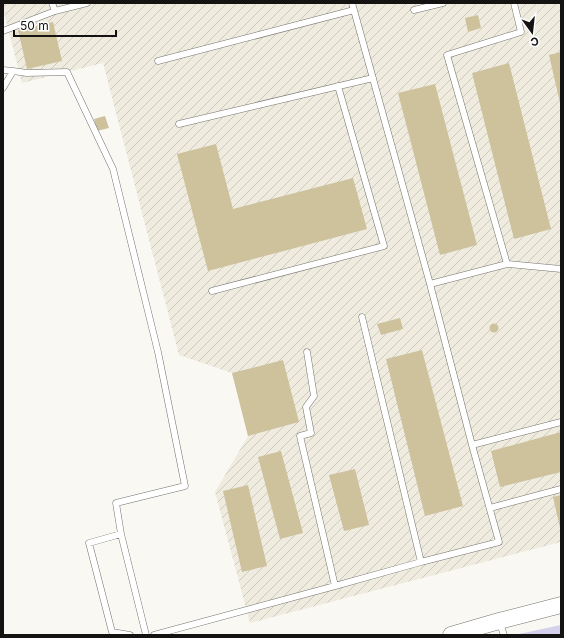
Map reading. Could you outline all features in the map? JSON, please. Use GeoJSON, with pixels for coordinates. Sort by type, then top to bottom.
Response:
{"type":"FeatureCollection","features":[{"type":"Feature","properties":{"kind":"street"},"geometry":{"type":"LineString","coordinates":[[451,635],[501,628],[561,605]]}},
{"type":"Feature","properties":{"kind":"lane"},"geometry":{"type":"LineString","coordinates":[[52,3],[55,11]]}},
{"type":"Feature","properties":{"kind":"lane"},"geometry":{"type":"LineString","coordinates":[[3,31],[55,11],[87,3]]}},
{"type":"Feature","properties":{"kind":"lane"},"geometry":{"type":"LineString","coordinates":[[154,635],[499,542],[430,284],[352,3]]}},
{"type":"Feature","properties":{"kind":"lane"},"geometry":{"type":"LineString","coordinates":[[414,10],[443,3]]}},
{"type":"Feature","properties":{"kind":"lane"},"geometry":{"type":"LineString","coordinates":[[507,264],[447,55],[521,32],[514,3]]}},
{"type":"Feature","properties":{"kind":"lane"},"geometry":{"type":"LineString","coordinates":[[158,61],[354,10]]}},
{"type":"Feature","properties":{"kind":"lane"},"geometry":{"type":"LineString","coordinates":[[3,70],[27,72],[67,72],[113,169],[158,352],[185,486],[116,503],[146,635]]}},
{"type":"Feature","properties":{"kind":"lane"},"geometry":{"type":"LineString","coordinates":[[3,88],[12,71]]}},
{"type":"Feature","properties":{"kind":"lane"},"geometry":{"type":"LineString","coordinates":[[179,124],[373,78]]}},
{"type":"Feature","properties":{"kind":"lane"},"geometry":{"type":"LineString","coordinates":[[212,291],[384,246],[338,86]]}},
{"type":"Feature","properties":{"kind":"lane"},"geometry":{"type":"LineString","coordinates":[[430,284],[507,264],[561,269]]}},
{"type":"Feature","properties":{"kind":"lane"},"geometry":{"type":"LineString","coordinates":[[362,317],[421,562]]}},
{"type":"Feature","properties":{"kind":"lane"},"geometry":{"type":"LineString","coordinates":[[307,352],[314,396],[306,408],[312,433],[300,436],[335,586]]}},
{"type":"Feature","properties":{"kind":"lane"},"geometry":{"type":"LineString","coordinates":[[472,445],[561,422]]}},
{"type":"Feature","properties":{"kind":"lane"},"geometry":{"type":"LineString","coordinates":[[490,508],[561,489]]}},
{"type":"Feature","properties":{"kind":"lane"},"geometry":{"type":"LineString","coordinates":[[122,534],[88,543],[112,632],[130,635]]}},
{"type":"Feature","properties":{"kind":"shaded area"},"geometry":{"type":"Polygon","coordinates":[[[3,3],[561,3],[561,542],[250,623],[215,492],[248,436],[232,373],[179,355],[103,63],[22,83],[3,9],[3,3]]]}},
{"type":"Feature","properties":{"kind":"shaded area"},"geometry":{"type":"Polygon","coordinates":[[[561,625],[561,635],[514,635],[561,625]]]}},
{"type":"Feature","properties":{"kind":"building"},"geometry":{"type":"Polygon","coordinates":[[[478,15],[481,28],[468,32],[465,18],[478,15]]]}},
{"type":"Feature","properties":{"kind":"building"},"geometry":{"type":"Polygon","coordinates":[[[53,22],[62,61],[27,69],[18,30],[53,22]]]}},
{"type":"Feature","properties":{"kind":"building"},"geometry":{"type":"Polygon","coordinates":[[[561,52],[561,103],[560,103],[549,55],[561,52]]]}},
{"type":"Feature","properties":{"kind":"building"},"geometry":{"type":"Polygon","coordinates":[[[509,63],[551,229],[514,239],[472,73],[509,63]]]}},
{"type":"Feature","properties":{"kind":"building"},"geometry":{"type":"Polygon","coordinates":[[[435,84],[477,245],[440,255],[398,93],[435,84]]]}},
{"type":"Feature","properties":{"kind":"building"},"geometry":{"type":"Polygon","coordinates":[[[105,116],[109,128],[97,131],[94,119],[105,116]]]}},
{"type":"Feature","properties":{"kind":"building"},"geometry":{"type":"Polygon","coordinates":[[[216,144],[233,209],[353,178],[367,229],[208,271],[177,154],[216,144]]]}},
{"type":"Feature","properties":{"kind":"building"},"geometry":{"type":"Polygon","coordinates":[[[400,318],[403,329],[381,335],[377,324],[400,318]]]}},
{"type":"Feature","properties":{"kind":"building"},"geometry":{"type":"Polygon","coordinates":[[[494,323],[499,328],[494,333],[489,328],[494,323]]]}},
{"type":"Feature","properties":{"kind":"building"},"geometry":{"type":"Polygon","coordinates":[[[422,350],[463,506],[425,516],[386,359],[422,350]]]}},
{"type":"Feature","properties":{"kind":"building"},"geometry":{"type":"Polygon","coordinates":[[[283,360],[299,422],[248,436],[232,373],[283,360]]]}},
{"type":"Feature","properties":{"kind":"building"},"geometry":{"type":"Polygon","coordinates":[[[561,432],[561,472],[500,487],[491,451],[561,432]]]}},
{"type":"Feature","properties":{"kind":"building"},"geometry":{"type":"Polygon","coordinates":[[[281,451],[303,533],[280,539],[258,457],[281,451]]]}},
{"type":"Feature","properties":{"kind":"building"},"geometry":{"type":"Polygon","coordinates":[[[355,469],[369,525],[344,531],[329,475],[355,469]]]}},
{"type":"Feature","properties":{"kind":"building"},"geometry":{"type":"Polygon","coordinates":[[[248,485],[267,566],[242,572],[223,491],[248,485]]]}},
{"type":"Feature","properties":{"kind":"building"},"geometry":{"type":"Polygon","coordinates":[[[561,495],[561,528],[560,528],[553,497],[561,495]]]}}]}
